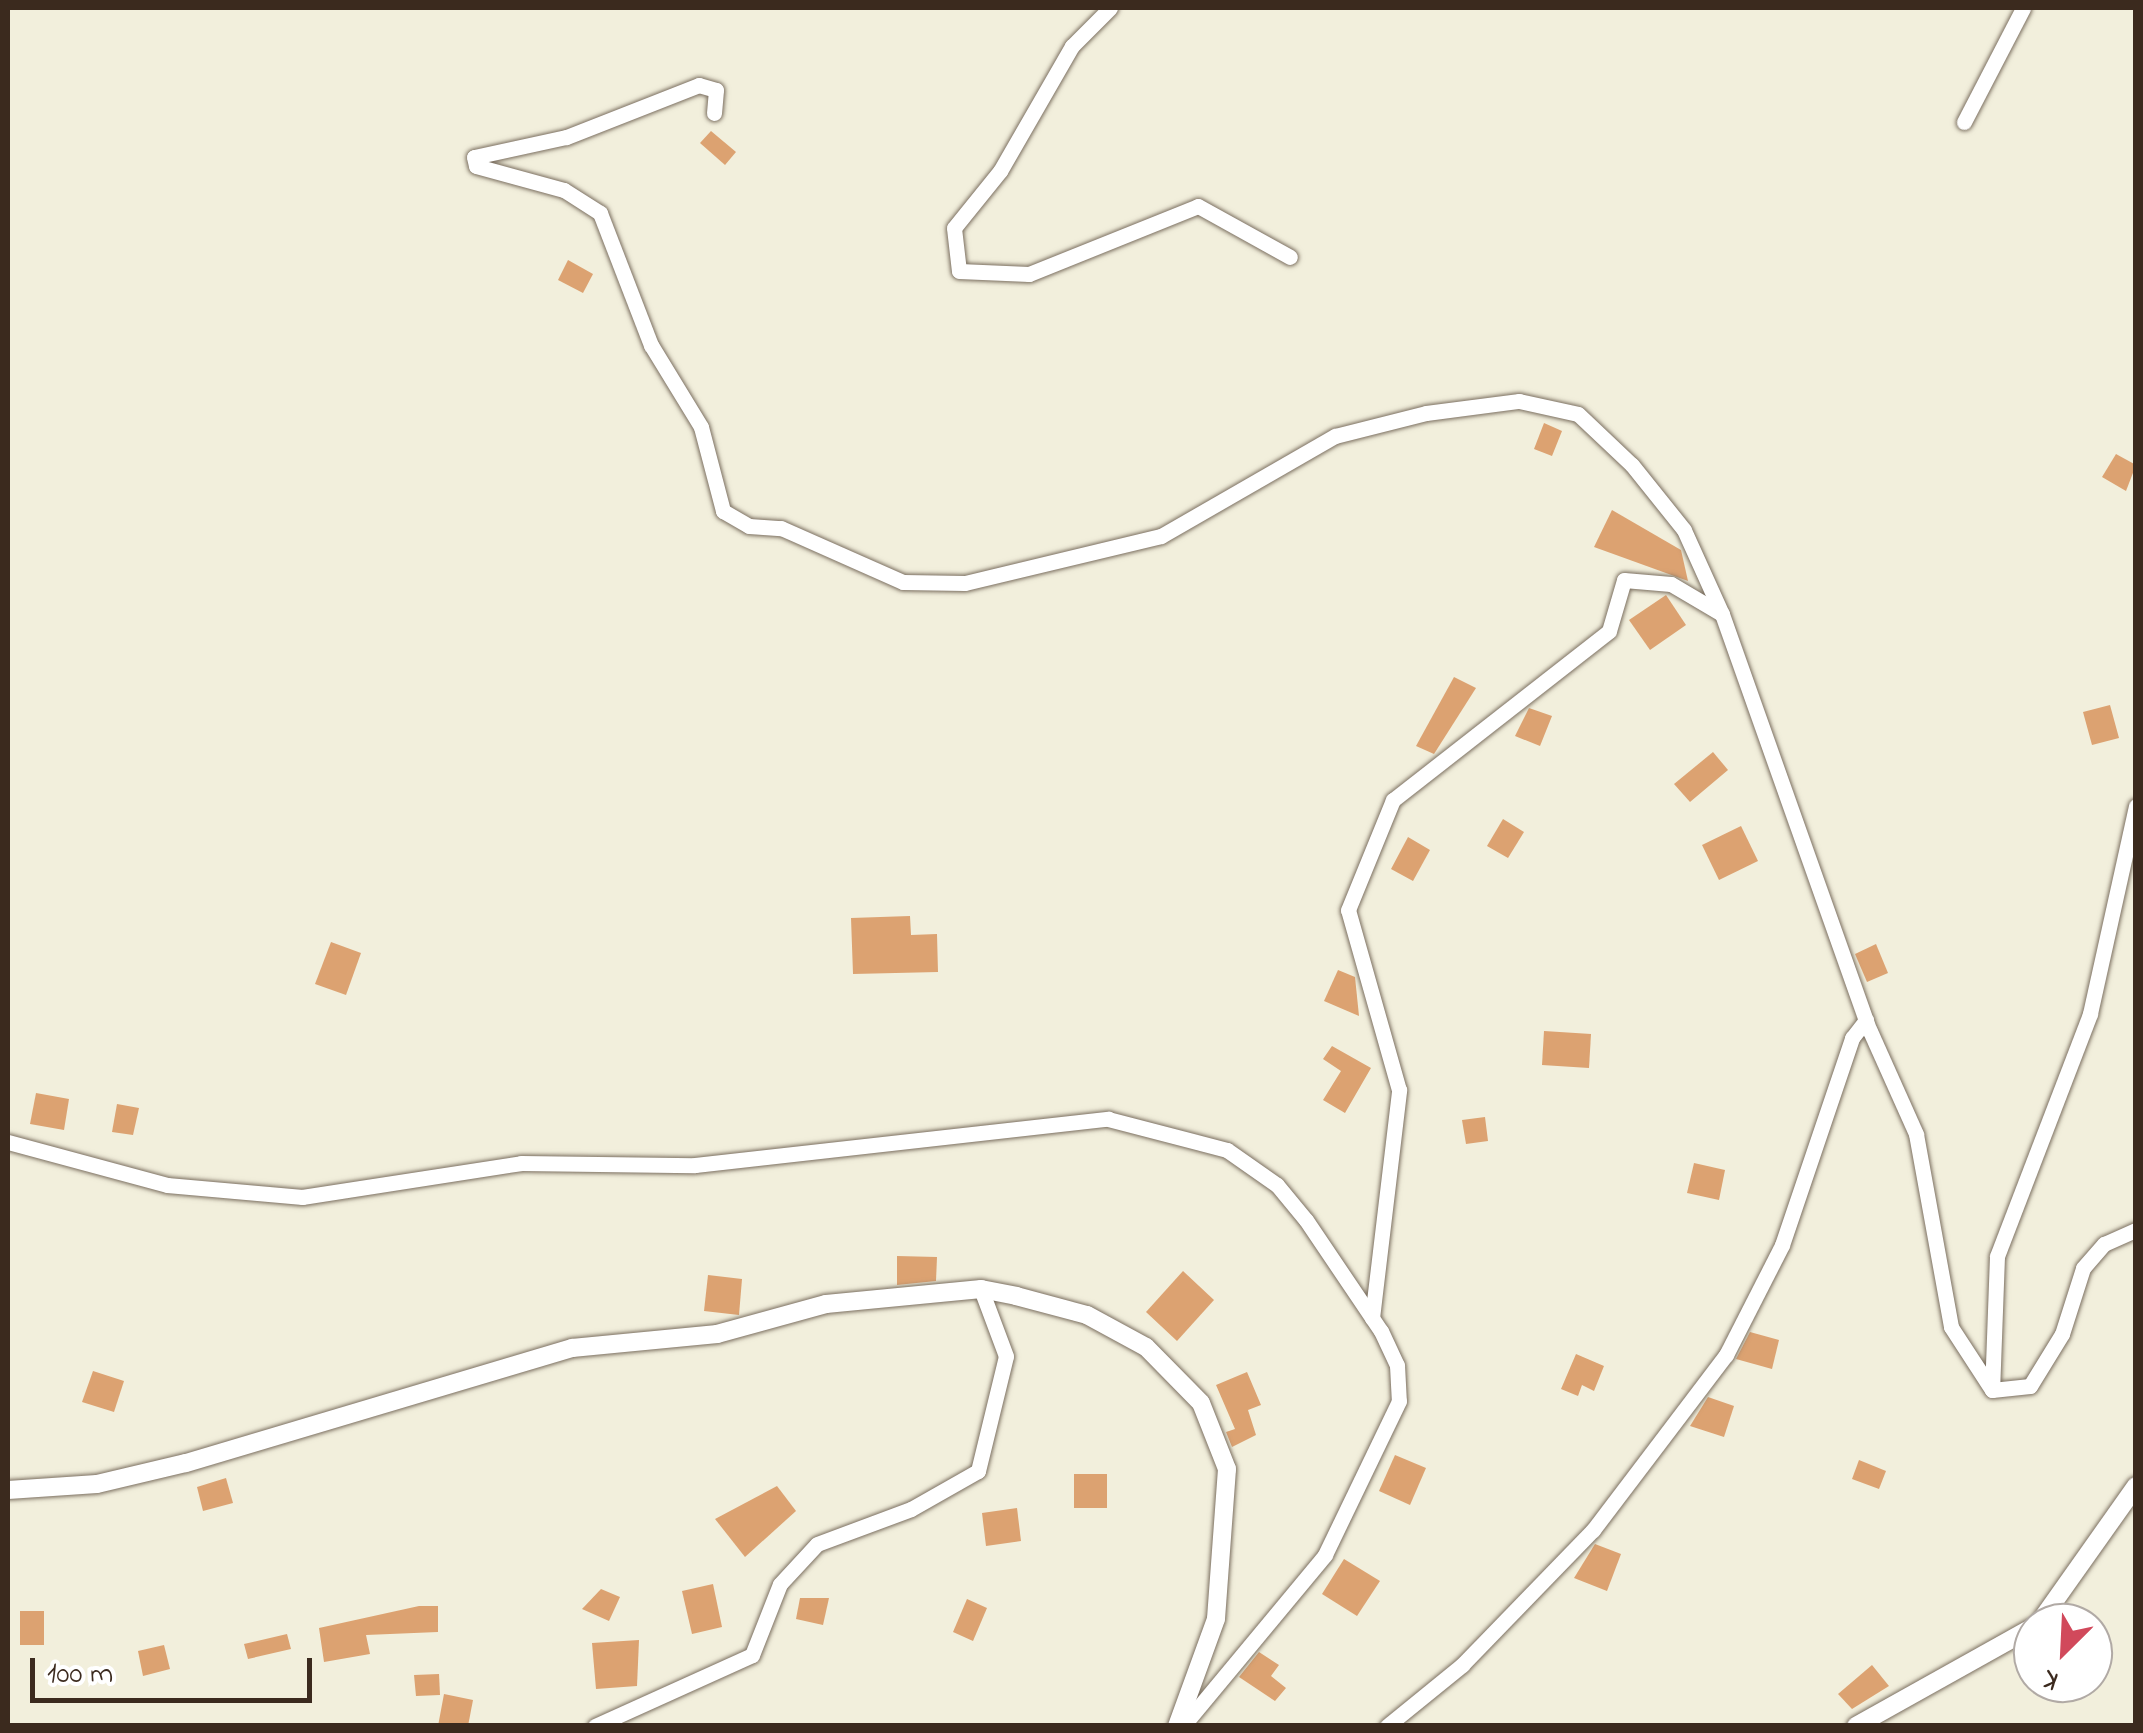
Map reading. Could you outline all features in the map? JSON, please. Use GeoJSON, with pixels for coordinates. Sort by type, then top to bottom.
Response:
{"type":"FeatureCollection","features":[{"type":"Feature","properties":{"kind":"street"},"geometry":{"type":"LineString","coordinates":[[1110,8],[1072,46],[1000,172],[954,228],[959,271],[1028,274],[1198,206],[1290,258]]}},
{"type":"Feature","properties":{"kind":"street"},"geometry":{"type":"LineString","coordinates":[[1964,122],[2024,8]]}},
{"type":"Feature","properties":{"kind":"street"},"geometry":{"type":"LineString","coordinates":[[714,113],[716,90],[699,85],[566,137],[474,157],[476,166],[564,190],[600,213],[651,345],[701,427],[723,511],[749,526],[781,528],[904,582],[964,584],[1160,536],[1335,436],[1519,401],[1578,414],[1632,464],[1684,530],[1722,614],[1866,1020],[1916,1134],[1951,1327],[1992,1390]]}},
{"type":"Feature","properties":{"kind":"street"},"geometry":{"type":"LineString","coordinates":[[1372,1318],[1399,1090],[1348,910],[1393,800],[1609,630],[1624,580],[1671,584],[1722,614]]}},
{"type":"Feature","properties":{"kind":"street"},"geometry":{"type":"LineString","coordinates":[[1992,1390],[1997,1256],[2090,1014],[2136,806]]}},
{"type":"Feature","properties":{"kind":"street"},"geometry":{"type":"LineString","coordinates":[[1387,1726],[1542,1586],[1682,1419],[1768,1279],[1852,1038],[1866,1020]]}},
{"type":"Feature","properties":{"kind":"street"},"geometry":{"type":"LineString","coordinates":[[8,1142],[167,1185],[302,1197],[522,1163],[695,1165],[978,1127],[1137,1120],[1227,1150],[1277,1185],[1372,1318],[1397,1365],[1399,1401],[1382,1446],[1325,1555],[1180,1726]]}},
{"type":"Feature","properties":{"kind":"street"},"geometry":{"type":"LineString","coordinates":[[1992,1390],[2030,1386],[2062,1334],[2083,1268],[2104,1244],[2136,1230]]}},
{"type":"Feature","properties":{"kind":"street"},"geometry":{"type":"LineString","coordinates":[[8,1490],[97,1484],[186,1463],[572,1348],[717,1334],[826,1304],[981,1289],[1087,1315],[1146,1347],[1201,1403],[1227,1469],[1216,1619],[1180,1726]]}},
{"type":"Feature","properties":{"kind":"street"},"geometry":{"type":"LineString","coordinates":[[595,1726],[752,1655],[780,1584],[817,1544],[910,1509],[978,1471],[1006,1356],[981,1289]]}},
{"type":"Feature","properties":{"kind":"street"},"geometry":{"type":"LineString","coordinates":[[2052,1603],[2136,1486]]}},
{"type":"Feature","properties":{"kind":"street"},"geometry":{"type":"LineString","coordinates":[[1856,1726],[2013,1638]]}},
{"type":"Feature","properties":{"kind":"building"},"geometry":{"type":"Polygon","coordinates":[[[711,131],[736,152],[725,165],[700,143],[711,131]]]}},
{"type":"Feature","properties":{"kind":"building"},"geometry":{"type":"Polygon","coordinates":[[[568,260],[593,274],[583,293],[558,280],[568,260]]]}},
{"type":"Feature","properties":{"kind":"building"},"geometry":{"type":"Polygon","coordinates":[[[1544,423],[1562,431],[1552,456],[1534,449],[1544,423]]]}},
{"type":"Feature","properties":{"kind":"building"},"geometry":{"type":"Polygon","coordinates":[[[2116,454],[2136,465],[2126,491],[2102,477],[2116,454]]]}},
{"type":"Feature","properties":{"kind":"building"},"geometry":{"type":"Polygon","coordinates":[[[1612,510],[1681,550],[1688,581],[1594,547],[1612,510]]]}},
{"type":"Feature","properties":{"kind":"building"},"geometry":{"type":"Polygon","coordinates":[[[1666,595],[1686,625],[1650,650],[1629,620],[1666,595]]]}},
{"type":"Feature","properties":{"kind":"building"},"geometry":{"type":"Polygon","coordinates":[[[1454,677],[1476,688],[1434,754],[1416,746],[1454,677]]]}},
{"type":"Feature","properties":{"kind":"building"},"geometry":{"type":"Polygon","coordinates":[[[2110,705],[2119,738],[2092,745],[2083,712],[2110,705]]]}},
{"type":"Feature","properties":{"kind":"building"},"geometry":{"type":"Polygon","coordinates":[[[1529,708],[1552,716],[1540,746],[1515,736],[1529,708]]]}},
{"type":"Feature","properties":{"kind":"building"},"geometry":{"type":"Polygon","coordinates":[[[1713,752],[1728,770],[1690,802],[1674,784],[1713,752]]]}},
{"type":"Feature","properties":{"kind":"building"},"geometry":{"type":"Polygon","coordinates":[[[1503,819],[1524,832],[1508,858],[1487,846],[1503,819]]]}},
{"type":"Feature","properties":{"kind":"building"},"geometry":{"type":"Polygon","coordinates":[[[1741,826],[1758,861],[1719,880],[1702,845],[1741,826]]]}},
{"type":"Feature","properties":{"kind":"building"},"geometry":{"type":"Polygon","coordinates":[[[1408,837],[1430,850],[1413,881],[1391,869],[1408,837]]]}},
{"type":"Feature","properties":{"kind":"building"},"geometry":{"type":"Polygon","coordinates":[[[910,916],[911,935],[937,934],[938,972],[853,974],[851,918],[910,916]]]}},
{"type":"Feature","properties":{"kind":"building"},"geometry":{"type":"Polygon","coordinates":[[[331,942],[361,953],[346,995],[315,984],[331,942]]]}},
{"type":"Feature","properties":{"kind":"building"},"geometry":{"type":"Polygon","coordinates":[[[1876,944],[1888,973],[1867,982],[1855,954],[1876,944]]]}},
{"type":"Feature","properties":{"kind":"building"},"geometry":{"type":"Polygon","coordinates":[[[1338,970],[1355,977],[1359,1016],[1324,1001],[1338,970]]]}},
{"type":"Feature","properties":{"kind":"building"},"geometry":{"type":"Polygon","coordinates":[[[1544,1031],[1591,1034],[1589,1068],[1542,1065],[1544,1031]]]}},
{"type":"Feature","properties":{"kind":"building"},"geometry":{"type":"Polygon","coordinates":[[[1332,1046],[1371,1068],[1345,1113],[1323,1100],[1341,1071],[1323,1059],[1332,1046]]]}},
{"type":"Feature","properties":{"kind":"building"},"geometry":{"type":"Polygon","coordinates":[[[36,1093],[69,1099],[64,1130],[30,1124],[36,1093]]]}},
{"type":"Feature","properties":{"kind":"building"},"geometry":{"type":"Polygon","coordinates":[[[117,1104],[139,1108],[133,1135],[112,1132],[117,1104]]]}},
{"type":"Feature","properties":{"kind":"building"},"geometry":{"type":"Polygon","coordinates":[[[1485,1117],[1488,1141],[1466,1144],[1462,1120],[1485,1117]]]}},
{"type":"Feature","properties":{"kind":"building"},"geometry":{"type":"Polygon","coordinates":[[[1694,1163],[1725,1170],[1719,1200],[1687,1193],[1694,1163]]]}},
{"type":"Feature","properties":{"kind":"building"},"geometry":{"type":"Polygon","coordinates":[[[897,1256],[937,1257],[936,1281],[897,1285],[897,1256]]]}},
{"type":"Feature","properties":{"kind":"building"},"geometry":{"type":"Polygon","coordinates":[[[1183,1271],[1214,1300],[1177,1341],[1146,1312],[1183,1271]]]}},
{"type":"Feature","properties":{"kind":"building"},"geometry":{"type":"Polygon","coordinates":[[[708,1275],[742,1279],[739,1315],[704,1311],[708,1275]]]}},
{"type":"Feature","properties":{"kind":"building"},"geometry":{"type":"Polygon","coordinates":[[[1750,1332],[1779,1340],[1772,1369],[1736,1359],[1750,1332]]]}},
{"type":"Feature","properties":{"kind":"building"},"geometry":{"type":"Polygon","coordinates":[[[1576,1354],[1604,1366],[1594,1391],[1582,1385],[1578,1396],[1561,1389],[1576,1354]]]}},
{"type":"Feature","properties":{"kind":"building"},"geometry":{"type":"Polygon","coordinates":[[[93,1371],[124,1381],[114,1412],[82,1402],[93,1371]]]}},
{"type":"Feature","properties":{"kind":"building"},"geometry":{"type":"Polygon","coordinates":[[[1247,1372],[1261,1405],[1248,1410],[1256,1435],[1232,1447],[1226,1432],[1235,1429],[1216,1385],[1247,1372]]]}},
{"type":"Feature","properties":{"kind":"building"},"geometry":{"type":"Polygon","coordinates":[[[1708,1397],[1734,1406],[1724,1437],[1690,1426],[1708,1397]]]}},
{"type":"Feature","properties":{"kind":"building"},"geometry":{"type":"Polygon","coordinates":[[[1395,1455],[1426,1468],[1410,1505],[1379,1491],[1395,1455]]]}},
{"type":"Feature","properties":{"kind":"building"},"geometry":{"type":"Polygon","coordinates":[[[1859,1460],[1886,1471],[1879,1489],[1852,1479],[1859,1460]]]}},
{"type":"Feature","properties":{"kind":"building"},"geometry":{"type":"Polygon","coordinates":[[[1074,1474],[1107,1474],[1107,1508],[1074,1508],[1074,1474]]]}},
{"type":"Feature","properties":{"kind":"building"},"geometry":{"type":"Polygon","coordinates":[[[226,1478],[233,1503],[203,1511],[197,1487],[226,1478]]]}},
{"type":"Feature","properties":{"kind":"building"},"geometry":{"type":"Polygon","coordinates":[[[777,1486],[796,1511],[745,1557],[715,1519],[777,1486]]]}},
{"type":"Feature","properties":{"kind":"building"},"geometry":{"type":"Polygon","coordinates":[[[1017,1508],[1021,1541],[986,1546],[982,1513],[1017,1508]]]}},
{"type":"Feature","properties":{"kind":"building"},"geometry":{"type":"Polygon","coordinates":[[[1595,1544],[1621,1554],[1607,1591],[1574,1578],[1595,1544]]]}},
{"type":"Feature","properties":{"kind":"building"},"geometry":{"type":"Polygon","coordinates":[[[1344,1559],[1380,1581],[1357,1616],[1322,1594],[1344,1559]]]}},
{"type":"Feature","properties":{"kind":"building"},"geometry":{"type":"Polygon","coordinates":[[[713,1584],[722,1627],[692,1634],[682,1591],[713,1584]]]}},
{"type":"Feature","properties":{"kind":"building"},"geometry":{"type":"Polygon","coordinates":[[[601,1589],[620,1597],[609,1621],[582,1609],[601,1589]]]}},
{"type":"Feature","properties":{"kind":"building"},"geometry":{"type":"Polygon","coordinates":[[[800,1598],[829,1598],[823,1625],[796,1619],[800,1598]]]}},
{"type":"Feature","properties":{"kind":"building"},"geometry":{"type":"Polygon","coordinates":[[[967,1599],[987,1608],[973,1641],[953,1632],[967,1599]]]}},
{"type":"Feature","properties":{"kind":"building"},"geometry":{"type":"Polygon","coordinates":[[[419,1606],[438,1606],[438,1632],[366,1635],[370,1654],[324,1662],[319,1628],[419,1606]]]}},
{"type":"Feature","properties":{"kind":"building"},"geometry":{"type":"Polygon","coordinates":[[[20,1611],[44,1611],[44,1645],[20,1645],[20,1611]]]}},
{"type":"Feature","properties":{"kind":"building"},"geometry":{"type":"Polygon","coordinates":[[[287,1634],[291,1649],[248,1659],[244,1644],[287,1634]]]}},
{"type":"Feature","properties":{"kind":"building"},"geometry":{"type":"Polygon","coordinates":[[[639,1640],[637,1686],[596,1689],[592,1643],[639,1640]]]}},
{"type":"Feature","properties":{"kind":"building"},"geometry":{"type":"Polygon","coordinates":[[[164,1645],[170,1669],[143,1676],[138,1651],[164,1645]]]}},
{"type":"Feature","properties":{"kind":"building"},"geometry":{"type":"Polygon","coordinates":[[[1259,1652],[1279,1665],[1271,1676],[1286,1688],[1275,1701],[1239,1677],[1259,1652]]]}},
{"type":"Feature","properties":{"kind":"building"},"geometry":{"type":"Polygon","coordinates":[[[1872,1665],[1889,1686],[1852,1709],[1838,1694],[1872,1665]]]}},
{"type":"Feature","properties":{"kind":"building"},"geometry":{"type":"Polygon","coordinates":[[[439,1674],[440,1695],[416,1696],[414,1675],[439,1674]]]}},
{"type":"Feature","properties":{"kind":"building"},"geometry":{"type":"Polygon","coordinates":[[[444,1694],[473,1700],[468,1726],[438,1726],[444,1694]]]}}]}
